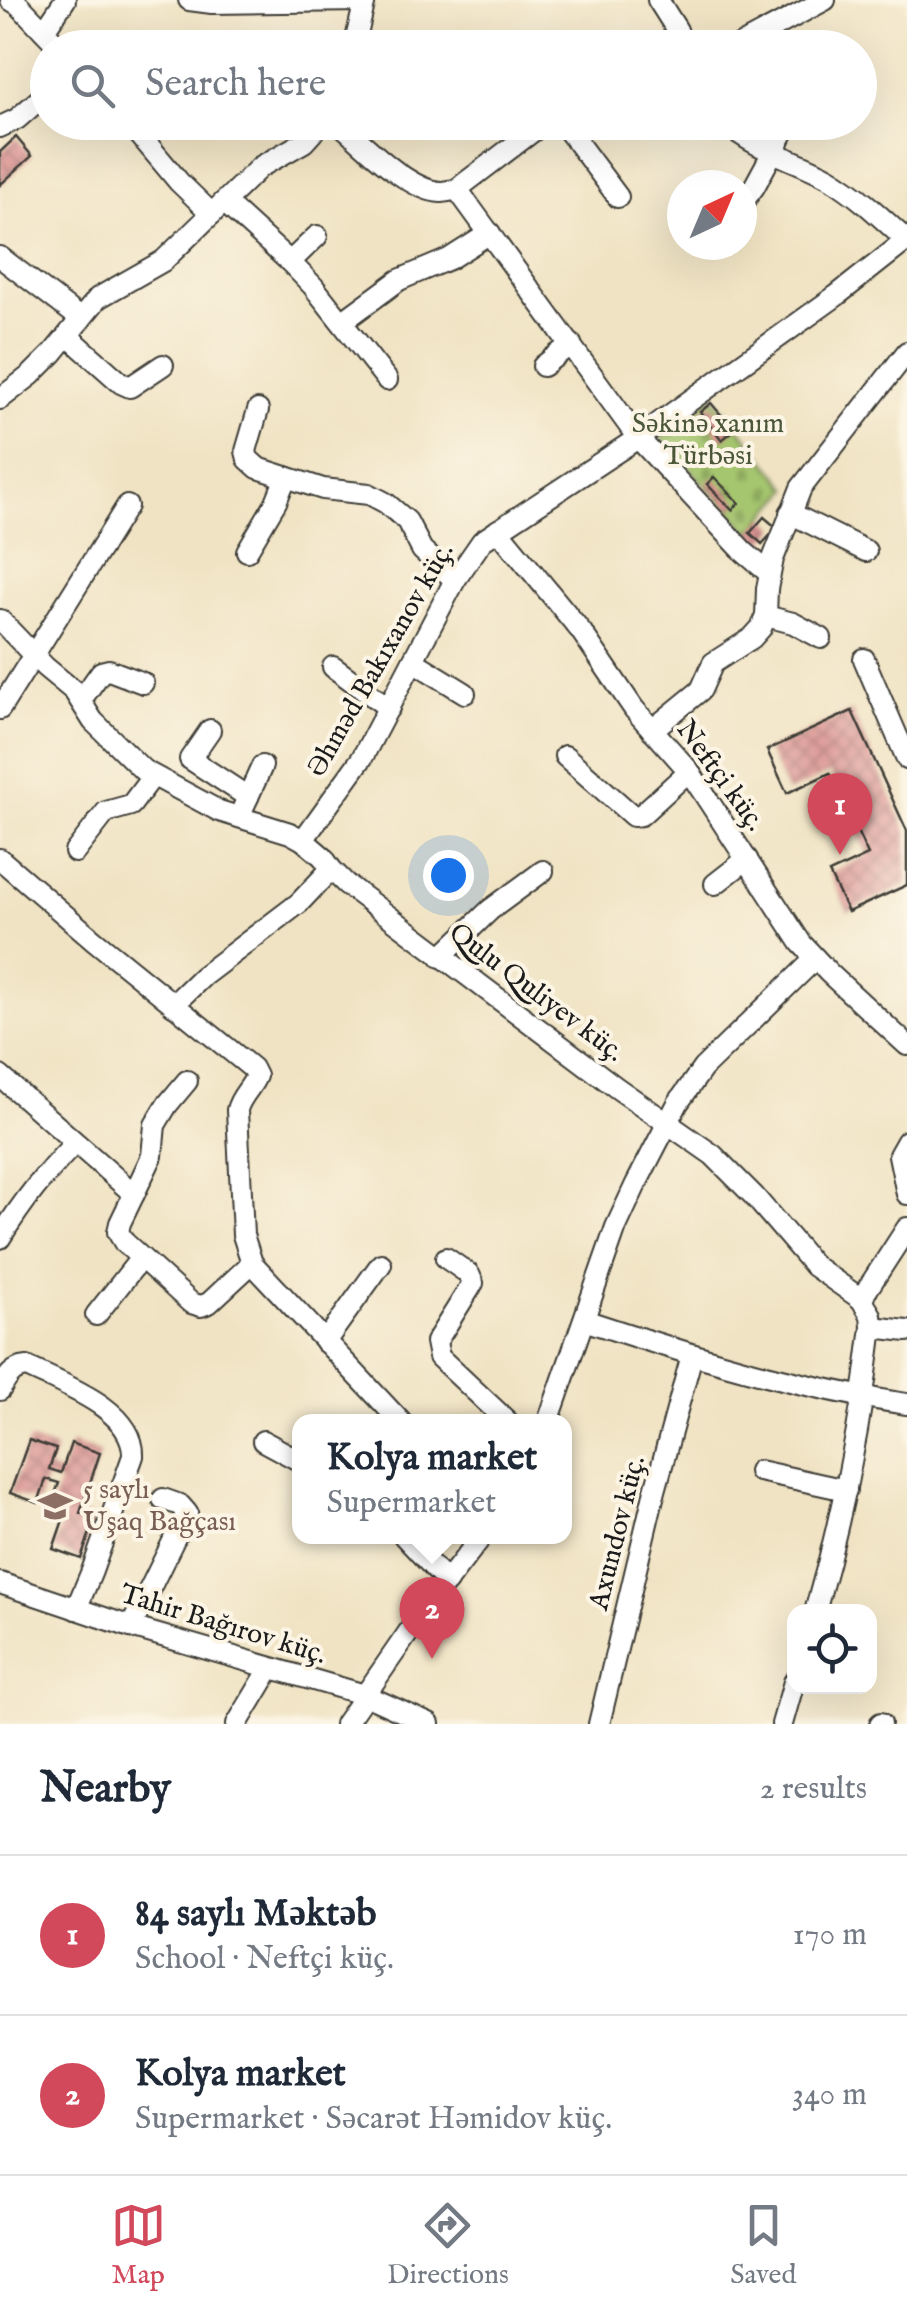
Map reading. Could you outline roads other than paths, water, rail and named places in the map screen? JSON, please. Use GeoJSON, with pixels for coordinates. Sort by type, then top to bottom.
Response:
{"type":"FeatureCollection","features":[{"type":"Feature","properties":{"kind":"street"},"geometry":{"type":"LineString","coordinates":[[11,0],[43,30]]}},
{"type":"Feature","properties":{"kind":"street"},"geometry":{"type":"LineString","coordinates":[[45,30],[65,0]]}},
{"type":"Feature","properties":{"kind":"street"},"geometry":{"type":"LineString","coordinates":[[189,0],[364,0],[358,30]]}},
{"type":"Feature","properties":{"kind":"street"},"geometry":{"type":"LineString","coordinates":[[658,0],[676,30]]}},
{"type":"Feature","properties":{"kind":"street"},"geometry":{"type":"LineString","coordinates":[[769,30],[825,0]]}},
{"type":"Feature","properties":{"kind":"street"},"geometry":{"type":"LineString","coordinates":[[0,127],[30,108]]}},
{"type":"Feature","properties":{"kind":"street"},"geometry":{"type":"LineString","coordinates":[[144,140],[179,182],[290,262],[386,380]]}},
{"type":"Feature","properties":{"kind":"street"},"geometry":{"type":"LineString","coordinates":[[0,399],[31,375],[98,298],[163,261],[260,167],[306,140]]}},
{"type":"Feature","properties":{"kind":"street"},"geometry":{"type":"LineString","coordinates":[[359,140],[413,183],[442,192],[457,189],[521,140]]}},
{"type":"Feature","properties":{"kind":"street"},"geometry":{"type":"LineString","coordinates":[[575,140],[618,197]]}},
{"type":"Feature","properties":{"kind":"street"},"geometry":{"type":"LineString","coordinates":[[748,140],[842,186],[907,240]]}},
{"type":"Feature","properties":{"kind":"street"},"geometry":{"type":"LineString","coordinates":[[757,179],[780,140]]}},
{"type":"Feature","properties":{"kind":"street"},"geometry":{"type":"LineString","coordinates":[[457,189],[638,438],[769,574]]}},
{"type":"Feature","properties":{"kind":"street"},"geometry":{"type":"LineString","coordinates":[[342,322],[398,280],[449,259],[490,233]]}},
{"type":"Feature","properties":{"kind":"street"},"geometry":{"type":"LineString","coordinates":[[290,262],[317,236]]}},
{"type":"Feature","properties":{"kind":"street","name":"Əhməd Bakıxanov küç."},"geometry":{"type":"LineString","coordinates":[[303,840],[362,758],[455,580],[482,541],[638,438],[836,296],[907,240]]}},
{"type":"Feature","properties":{"kind":"street"},"geometry":{"type":"LineString","coordinates":[[0,256],[74,327],[121,383],[130,387],[162,365]]}},
{"type":"Feature","properties":{"kind":"street"},"geometry":{"type":"LineString","coordinates":[[543,366],[570,344]]}},
{"type":"Feature","properties":{"kind":"street"},"geometry":{"type":"LineString","coordinates":[[652,730],[700,690],[712,664],[761,628],[766,616],[769,574],[801,488],[907,352]]}},
{"type":"Feature","properties":{"kind":"street"},"geometry":{"type":"LineString","coordinates":[[258,410],[246,450],[258,468],[323,489],[368,494],[386,503],[407,521],[422,550],[455,580]]}},
{"type":"Feature","properties":{"kind":"street"},"geometry":{"type":"LineString","coordinates":[[247,551],[286,477]]}},
{"type":"Feature","properties":{"kind":"street"},"geometry":{"type":"LineString","coordinates":[[0,709],[128,506]]}},
{"type":"Feature","properties":{"kind":"street"},"geometry":{"type":"LineString","coordinates":[[790,513],[866,551]]}},
{"type":"Feature","properties":{"kind":"street","name":"Neftçi küç."},"geometry":{"type":"LineString","coordinates":[[498,530],[581,631],[634,709],[689,771],[801,942],[907,1044]]}},
{"type":"Feature","properties":{"kind":"street"},"geometry":{"type":"LineString","coordinates":[[766,616],[793,623],[822,638]]}},
{"type":"Feature","properties":{"kind":"street","name":"Qulu Quliyev küç."},"geometry":{"type":"LineString","coordinates":[[0,620],[68,684],[93,721],[152,777],[238,818],[303,840],[323,856],[346,884],[441,958],[713,1155],[814,1266],[861,1299]]}},
{"type":"Feature","properties":{"kind":"street"},"geometry":{"type":"LineString","coordinates":[[864,659],[903,734],[907,759]]}},
{"type":"Feature","properties":{"kind":"street"},"geometry":{"type":"LineString","coordinates":[[413,661],[465,693]]}},
{"type":"Feature","properties":{"kind":"street"},"geometry":{"type":"LineString","coordinates":[[333,667],[389,708]]}},
{"type":"Feature","properties":{"kind":"street"},"geometry":{"type":"LineString","coordinates":[[82,700],[101,672],[109,670],[144,683]]}},
{"type":"Feature","properties":{"kind":"street"},"geometry":{"type":"LineString","coordinates":[[210,730],[190,759],[248,796]]}},
{"type":"Feature","properties":{"kind":"street"},"geometry":{"type":"LineString","coordinates":[[565,756],[633,816],[641,815],[689,771]]}},
{"type":"Feature","properties":{"kind":"street"},"geometry":{"type":"LineString","coordinates":[[238,818],[262,766]]}},
{"type":"Feature","properties":{"kind":"street"},"geometry":{"type":"LineString","coordinates":[[74,852],[106,812],[131,806],[152,777]]}},
{"type":"Feature","properties":{"kind":"street"},"geometry":{"type":"LineString","coordinates":[[0,859],[252,1068],[256,1076],[237,1110],[243,1235],[252,1263],[394,1414]]}},
{"type":"Feature","properties":{"kind":"street"},"geometry":{"type":"LineString","coordinates":[[715,884],[747,859]]}},
{"type":"Feature","properties":{"kind":"street"},"geometry":{"type":"LineString","coordinates":[[174,1005],[203,976],[300,903],[331,869]]}},
{"type":"Feature","properties":{"kind":"street"},"geometry":{"type":"LineString","coordinates":[[441,958],[490,910],[543,871]]}},
{"type":"Feature","properties":{"kind":"street"},"geometry":{"type":"LineString","coordinates":[[551,1414],[616,1227],[687,1088],[815,959]]}},
{"type":"Feature","properties":{"kind":"street"},"geometry":{"type":"LineString","coordinates":[[0,1076],[134,1194]]}},
{"type":"Feature","properties":{"kind":"street"},"geometry":{"type":"LineString","coordinates":[[187,1081],[155,1124],[152,1156],[118,1232],[191,1303],[201,1306],[252,1263]]}},
{"type":"Feature","properties":{"kind":"street"},"geometry":{"type":"LineString","coordinates":[[907,1142],[898,1156],[907,1194]]}},
{"type":"Feature","properties":{"kind":"street"},"geometry":{"type":"LineString","coordinates":[[0,1238],[41,1178],[75,1143]]}},
{"type":"Feature","properties":{"kind":"street"},"geometry":{"type":"LineString","coordinates":[[818,1604],[864,1398],[872,1327],[871,1316],[861,1299],[907,1228]]}},
{"type":"Feature","properties":{"kind":"street"},"geometry":{"type":"LineString","coordinates":[[96,1316],[141,1258]]}},
{"type":"Feature","properties":{"kind":"street"},"geometry":{"type":"LineString","coordinates":[[446,1258],[469,1274],[473,1283],[435,1348],[500,1414]]}},
{"type":"Feature","properties":{"kind":"street"},"geometry":{"type":"LineString","coordinates":[[326,1342],[381,1264]]}},
{"type":"Feature","properties":{"kind":"street"},"geometry":{"type":"LineString","coordinates":[[584,1320],[692,1355],[864,1398],[907,1404]]}},
{"type":"Feature","properties":{"kind":"street"},"geometry":{"type":"LineString","coordinates":[[872,1327],[907,1331]]}},
{"type":"Feature","properties":{"kind":"street","name":"Axundov küç."},"geometry":{"type":"LineString","coordinates":[[600,1724],[653,1498],[692,1355]]}},
{"type":"Feature","properties":{"kind":"street"},"geometry":{"type":"LineString","coordinates":[[0,1390],[9,1374],[26,1366],[113,1414],[134,1447],[76,1609]]}},
{"type":"Feature","properties":{"kind":"street"},"geometry":{"type":"LineString","coordinates":[[264,1442],[292,1457]]}},
{"type":"Feature","properties":{"kind":"street"},"geometry":{"type":"LineString","coordinates":[[759,1472],[846,1490]]}},
{"type":"Feature","properties":{"kind":"street"},"geometry":{"type":"LineString","coordinates":[[131,1627],[187,1513],[180,1505],[163,1499]]}},
{"type":"Feature","properties":{"kind":"street"},"geometry":{"type":"LineString","coordinates":[[411,1544],[447,1582]]}},
{"type":"Feature","properties":{"kind":"street"},"geometry":{"type":"LineString","coordinates":[[345,1724],[394,1650],[476,1544]]}},
{"type":"Feature","properties":{"kind":"street","name":"Tahir Bağırov küç."},"geometry":{"type":"LineString","coordinates":[[0,1583],[131,1627],[365,1694],[428,1724]]}},
{"type":"Feature","properties":{"kind":"street"},"geometry":{"type":"LineString","coordinates":[[237,1724],[270,1668]]}},
{"type":"Feature","properties":{"kind":"street"},"geometry":{"type":"LineString","coordinates":[[782,1724],[791,1694]]}},
{"type":"Feature","properties":{"kind":"place","name":"84 saylı Məktəb"},"geometry":{"type":"Point","coordinates":[840,855]}},
{"type":"Feature","properties":{"kind":"place","name":"5 saylı Uşaq Bağçası"},"geometry":{"type":"Point","coordinates":[55,1506]}},
{"type":"Feature","properties":{"kind":"place","name":"Kolya market"},"geometry":{"type":"Point","coordinates":[432,1659]}},
{"type":"Feature","properties":{"kind":"park label","name":"Səkinə xanım Türbəsi"},"geometry":{"type":"Point","coordinates":[708,440]}}]}
